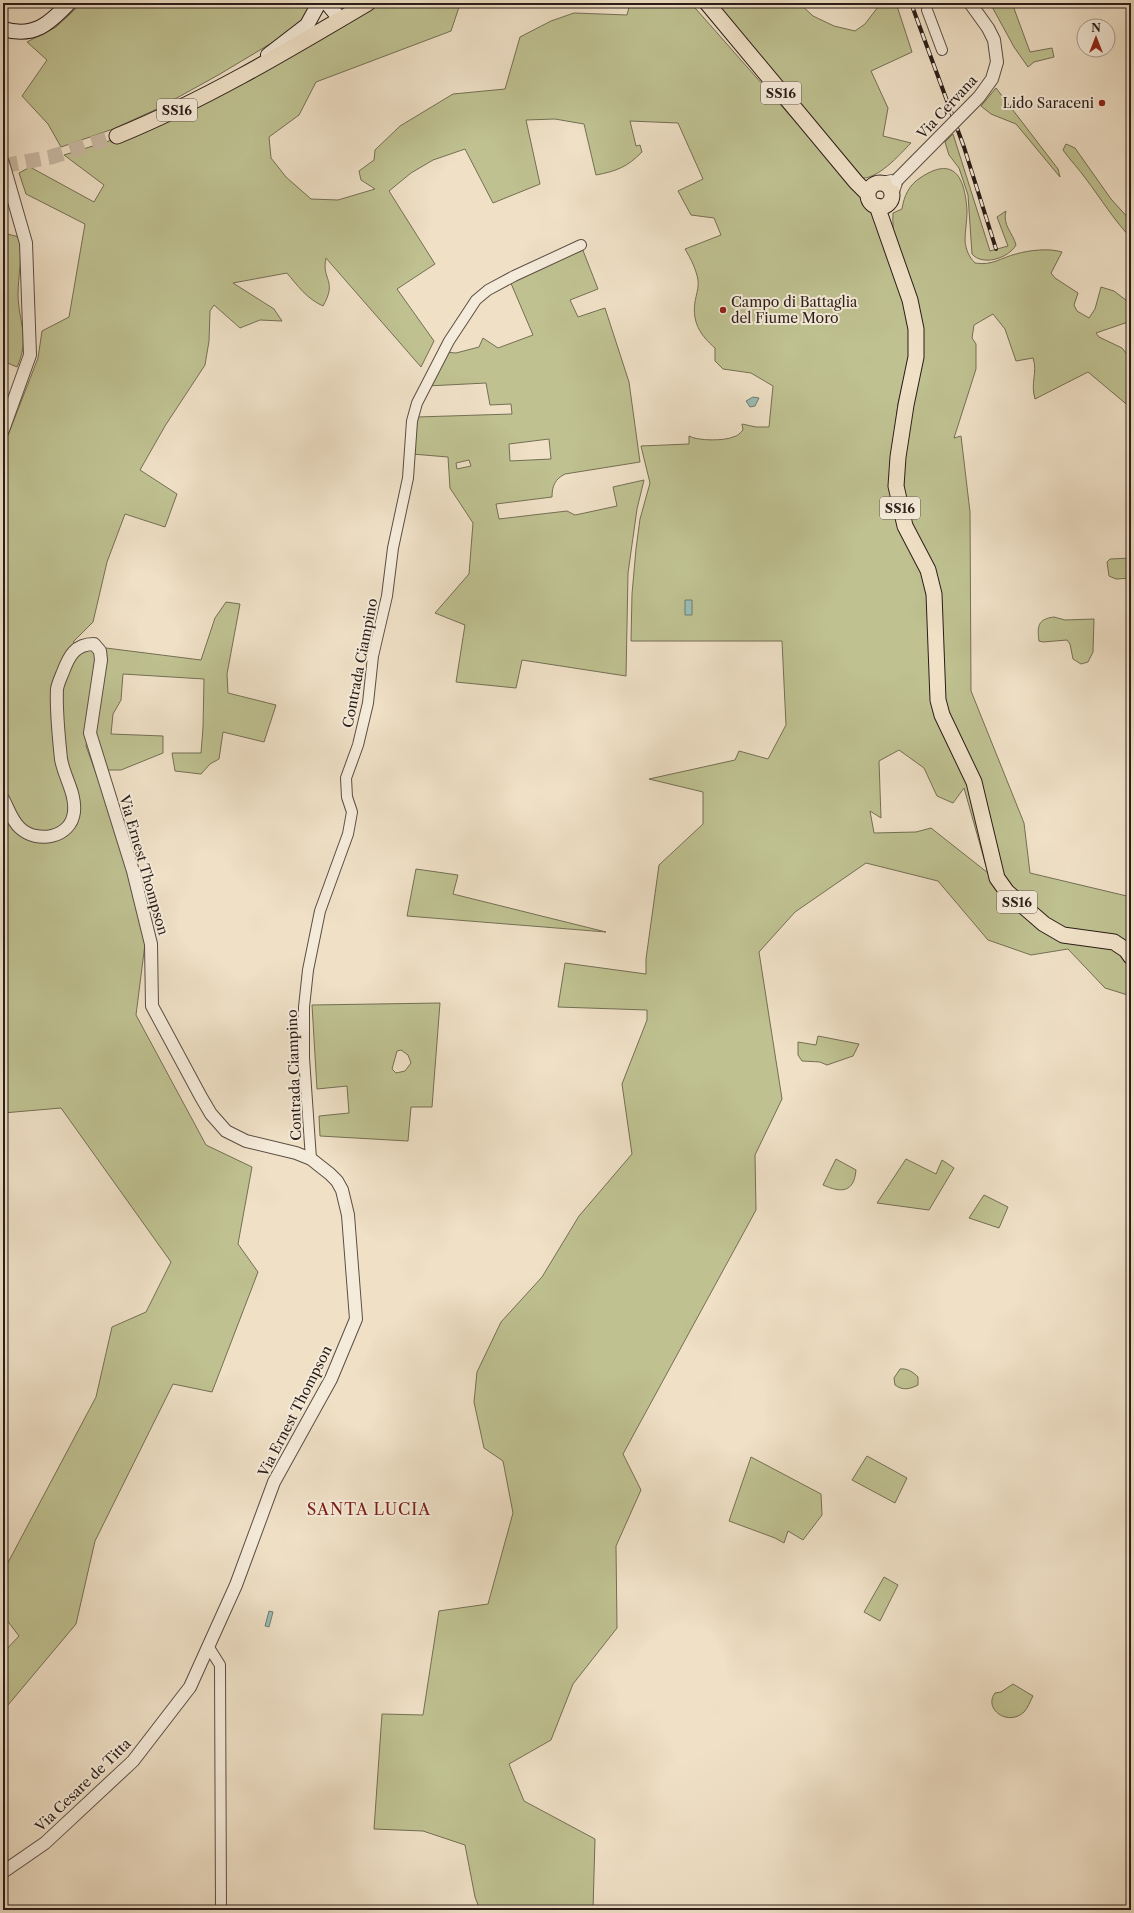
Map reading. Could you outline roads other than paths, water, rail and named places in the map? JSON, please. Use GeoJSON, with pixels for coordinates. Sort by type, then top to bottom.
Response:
{"type":"FeatureCollection","features":[{"type":"Feature","properties":{"kind":"main road"},"geometry":{"type":"LineString","coordinates":[[3,29],[22,33],[37,29],[48,23],[69,3]]}},
{"type":"Feature","properties":{"kind":"main road"},"geometry":{"type":"LineString","coordinates":[[234,80],[303,28],[309,21],[319,3]]}},
{"type":"Feature","properties":{"kind":"main road"},"geometry":{"type":"LineString","coordinates":[[327,3],[340,19]]}},
{"type":"Feature","properties":{"kind":"main road"},"geometry":{"type":"LineString","coordinates":[[334,3],[340,19]]}},
{"type":"Feature","properties":{"kind":"main road","name":"SS16"},"geometry":{"type":"LineString","coordinates":[[117,136],[157,120],[234,80],[368,3]]}},
{"type":"Feature","properties":{"kind":"main road","name":"SS16"},"geometry":{"type":"LineString","coordinates":[[707,3],[856,182],[880,195],[884,226],[910,300],[916,329],[917,343],[898,457],[896,486],[906,526],[928,570],[934,594],[938,700],[945,722],[974,782],[997,878],[1007,892],[1044,924],[1063,934],[1114,942],[1126,950],[1131,957]]}},
{"type":"Feature","properties":{"kind":"street","name":"Via Cervana"},"geometry":{"type":"LineString","coordinates":[[880,195],[897,180],[990,85],[995,74],[997,57],[994,40],[988,28],[970,3]]}},
{"type":"Feature","properties":{"kind":"street"},"geometry":{"type":"LineString","coordinates":[[927,10],[942,50]]}},
{"type":"Feature","properties":{"kind":"street"},"geometry":{"type":"LineString","coordinates":[[3,162],[26,243],[30,355],[3,430]]}},
{"type":"Feature","properties":{"kind":"street","name":"Contrada Ciampino"},"geometry":{"type":"LineString","coordinates":[[311,1159],[304,1058],[304,1007],[308,970],[320,911],[348,834],[352,812],[347,797],[346,778],[358,745],[368,702],[373,656],[387,596],[393,548],[408,478],[412,421],[417,402],[449,341],[476,300],[488,290],[514,276],[581,245]]}},
{"type":"Feature","properties":{"kind":"street","name":"Via Ernest Thompson"},"geometry":{"type":"LineString","coordinates":[[3,799],[18,827],[27,834],[42,838],[50,837],[64,830],[70,824],[73,818],[74,803],[62,760],[57,687],[69,657],[76,648],[85,644],[94,644],[100,651],[101,660],[90,733],[101,773],[127,851],[151,944],[152,1006],[211,1114],[226,1131],[246,1141],[296,1153],[311,1159],[337,1181],[342,1190],[346,1204],[356,1319],[331,1379],[274,1482],[236,1584],[208,1646]]}},
{"type":"Feature","properties":{"kind":"street"},"geometry":{"type":"LineString","coordinates":[[208,1646],[220,1664],[221,1910]]}},
{"type":"Feature","properties":{"kind":"street","name":"Via Cesare de Titta"},"geometry":{"type":"LineString","coordinates":[[3,1872],[45,1843],[133,1761],[190,1687],[208,1646]]}},
{"type":"Feature","properties":{"kind":"water"},"geometry":{"type":"Polygon","coordinates":[[[753,397],[759,398],[755,406],[750,407],[746,401],[753,397]]]}},
{"type":"Feature","properties":{"kind":"water"},"geometry":{"type":"Polygon","coordinates":[[[685,600],[692,600],[692,615],[685,615],[685,600]]]}},
{"type":"Feature","properties":{"kind":"water"},"geometry":{"type":"Polygon","coordinates":[[[269,1611],[273,1612],[269,1627],[265,1626],[269,1611]]]}},
{"type":"Feature","properties":{"kind":"tunnel"},"geometry":{"type":"LineString","coordinates":[[3,166],[51,157],[117,136]]}},
{"type":"Feature","properties":{"kind":"railway"},"geometry":{"type":"LineString","coordinates":[[911,3],[964,147],[996,249]]}},
{"type":"Feature","properties":{"kind":"place","name":"Lido Saraceni"},"geometry":{"type":"Point","coordinates":[1102,103]}},
{"type":"Feature","properties":{"kind":"place","name":"Campo di Battaglia del Fiume Moro"},"geometry":{"type":"Point","coordinates":[723,310]}},
{"type":"Feature","properties":{"kind":"district","name":"SANTA LUCIA"},"geometry":{"type":"Point","coordinates":[369,1509]}}]}
